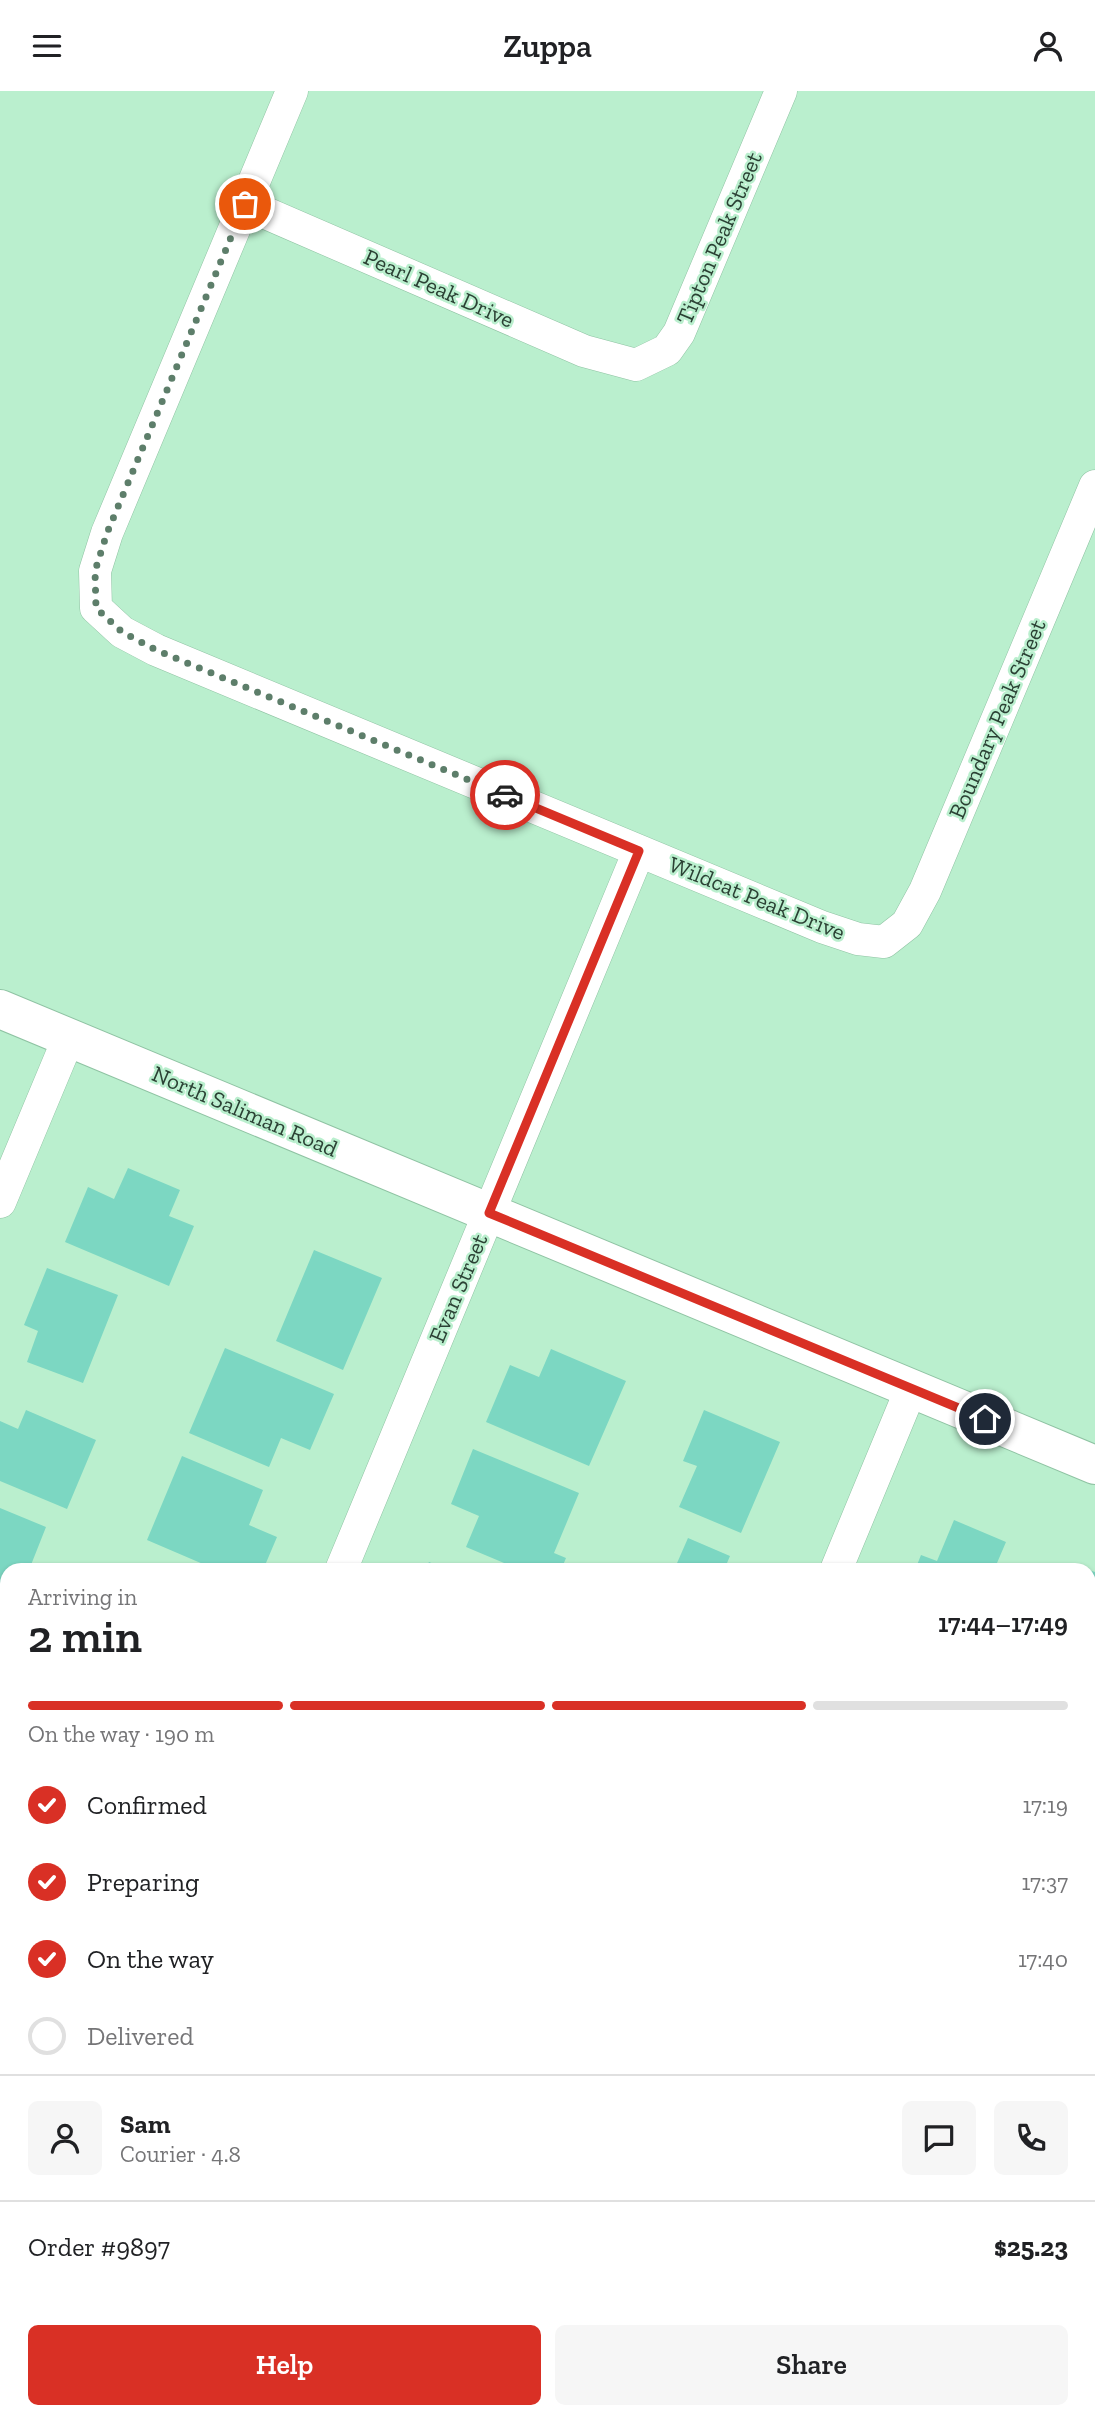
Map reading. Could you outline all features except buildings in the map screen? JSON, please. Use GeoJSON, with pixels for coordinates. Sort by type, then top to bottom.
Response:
{"type":"FeatureCollection","features":[{"type":"Feature","properties":{"kind":"main road","name":"North Saliman Road"},"geometry":{"type":"LineString","coordinates":[[0,1009],[1095,1465]]}},
{"type":"Feature","properties":{"kind":"street"},"geometry":{"type":"LineString","coordinates":[[245,204],[292,91]]}},
{"type":"Feature","properties":{"kind":"street","name":"Tipton Peak Street"},"geometry":{"type":"LineString","coordinates":[[636,365],[667,350],[679,333],[781,91]]}},
{"type":"Feature","properties":{"kind":"street","name":"Pearl Peak Drive"},"geometry":{"type":"LineString","coordinates":[[245,204],[584,351],[636,365]]}},
{"type":"Feature","properties":{"kind":"street","name":"Wildcat Peak Drive"},"geometry":{"type":"LineString","coordinates":[[245,204],[107,533],[95,571],[96,608],[122,632],[156,650],[822,927],[858,939],[884,942]]}},
{"type":"Feature","properties":{"kind":"street","name":"Boundary Peak Street"},"geometry":{"type":"LineString","coordinates":[[884,942],[907,924],[925,891],[1095,486]]}},
{"type":"Feature","properties":{"kind":"street","name":"Evan Street"},"geometry":{"type":"LineString","coordinates":[[344,1563],[639,851]]}},
{"type":"Feature","properties":{"kind":"street"},"geometry":{"type":"LineString","coordinates":[[0,1202],[69,1037]]}},
{"type":"Feature","properties":{"kind":"street"},"geometry":{"type":"LineString","coordinates":[[839,1563],[912,1389]]}},
{"type":"Feature","properties":{"kind":"way so far"},"geometry":{"type":"LineString","coordinates":[[245,204],[107,533],[95,571],[96,608],[122,632],[156,650],[505,795]]}},
{"type":"Feature","properties":{"kind":"route"},"geometry":{"type":"LineString","coordinates":[[505,795],[639,851],[489,1213],[985,1419]]}}]}
